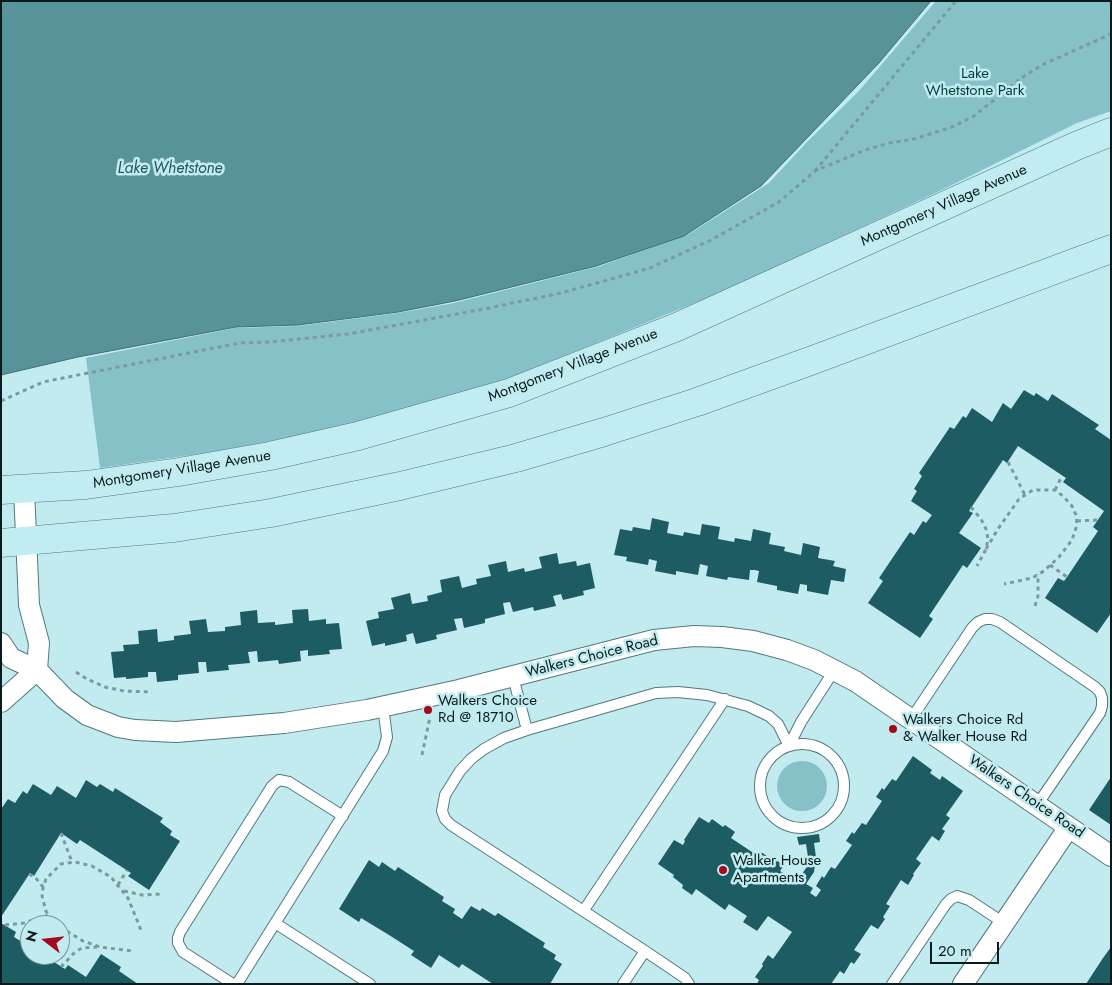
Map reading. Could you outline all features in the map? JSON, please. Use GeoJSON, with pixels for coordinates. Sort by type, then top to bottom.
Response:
{"type":"FeatureCollection","features":[{"type":"Feature","properties":{"kind":"main road","name":"Montgomery Village Avenue"},"geometry":{"type":"LineString","coordinates":[[13,490],[96,484],[270,456],[358,436],[509,393],[677,327],[1067,150],[1111,132]]}},
{"type":"Feature","properties":{"kind":"main road"},"geometry":{"type":"LineString","coordinates":[[14,542],[174,528],[271,513],[400,486],[516,458],[697,402],[1111,249]]}},
{"type":"Feature","properties":{"kind":"street"},"geometry":{"type":"LineString","coordinates":[[1,702],[37,670],[39,643],[14,542],[13,490]]}},
{"type":"Feature","properties":{"kind":"street","name":"Walkers Choice Road"},"geometry":{"type":"LineString","coordinates":[[1,642],[11,658],[37,670],[78,709],[107,724],[136,730],[176,732],[284,723],[382,707],[513,677],[654,640],[694,636],[753,641],[787,650],[835,669],[855,681],[1111,856]]}},
{"type":"Feature","properties":{"kind":"street"},"geometry":{"type":"LineString","coordinates":[[963,984],[1070,827]]}},
{"type":"Feature","properties":{"kind":"lane"},"geometry":{"type":"LineString","coordinates":[[911,719],[972,628],[978,622],[985,619],[1000,622],[1100,692],[1102,706],[1100,713],[1036,805]]}},
{"type":"Feature","properties":{"kind":"lane"},"geometry":{"type":"LineString","coordinates":[[789,746],[800,744],[822,749],[838,764],[842,774],[843,796],[838,807],[832,816],[812,827],[801,828],[782,823],[768,810],[760,792],[762,773],[772,756],[789,746],[800,722],[835,669]]}},
{"type":"Feature","properties":{"kind":"lane"},"geometry":{"type":"LineString","coordinates":[[513,677],[527,730]]}},
{"type":"Feature","properties":{"kind":"lane"},"geometry":{"type":"LineString","coordinates":[[689,984],[685,978],[584,910],[451,825],[443,815],[442,803],[445,795],[460,771],[471,759],[494,743],[527,730],[656,693],[690,692],[748,706],[774,720],[782,729],[789,746]]}},
{"type":"Feature","properties":{"kind":"lane"},"geometry":{"type":"LineString","coordinates":[[584,910],[724,699]]}},
{"type":"Feature","properties":{"kind":"lane"},"geometry":{"type":"LineString","coordinates":[[343,816],[289,782],[280,780],[272,786],[185,924],[178,938],[178,943],[183,952],[235,984],[343,816],[384,748],[387,733],[382,707]]}},
{"type":"Feature","properties":{"kind":"lane"},"geometry":{"type":"LineString","coordinates":[[892,984],[951,899],[957,896],[969,900],[1004,923]]}},
{"type":"Feature","properties":{"kind":"lane"},"geometry":{"type":"LineString","coordinates":[[275,923],[370,984]]}},
{"type":"Feature","properties":{"kind":"lane"},"geometry":{"type":"LineString","coordinates":[[623,984],[645,951]]}},
{"type":"Feature","properties":{"kind":"path"},"geometry":{"type":"LineString","coordinates":[[1,401],[44,382],[239,344],[348,334],[479,310],[561,292],[650,268],[711,240],[779,202],[815,171],[956,1]]}},
{"type":"Feature","properties":{"kind":"path"},"geometry":{"type":"LineString","coordinates":[[815,171],[865,150],[889,143],[914,139],[952,127],[974,116],[1023,77],[1042,65],[1111,34]]}},
{"type":"Feature","properties":{"kind":"path"},"geometry":{"type":"LineString","coordinates":[[1008,462],[1025,495]]}},
{"type":"Feature","properties":{"kind":"path"},"geometry":{"type":"LineString","coordinates":[[1056,490],[1062,476]]}},
{"type":"Feature","properties":{"kind":"path"},"geometry":{"type":"LineString","coordinates":[[977,566],[1009,512],[1019,500],[1033,490],[1056,490],[1072,506],[1077,517],[1072,540],[1059,557],[1038,574],[1004,584]]}},
{"type":"Feature","properties":{"kind":"path"},"geometry":{"type":"LineString","coordinates":[[971,507],[981,519],[986,529],[988,539],[986,549]]}},
{"type":"Feature","properties":{"kind":"path"},"geometry":{"type":"LineString","coordinates":[[1077,522],[1098,520]]}},
{"type":"Feature","properties":{"kind":"path"},"geometry":{"type":"LineString","coordinates":[[1050,565],[1067,577]]}},
{"type":"Feature","properties":{"kind":"path"},"geometry":{"type":"LineString","coordinates":[[1035,606],[1038,596],[1038,574]]}},
{"type":"Feature","properties":{"kind":"path"},"geometry":{"type":"LineString","coordinates":[[76,672],[105,687],[124,691],[152,692]]}},
{"type":"Feature","properties":{"kind":"path"},"geometry":{"type":"LineString","coordinates":[[422,755],[430,717]]}},
{"type":"Feature","properties":{"kind":"path"},"geometry":{"type":"LineString","coordinates":[[61,833],[72,862]]}},
{"type":"Feature","properties":{"kind":"path"},"geometry":{"type":"LineString","coordinates":[[49,915],[42,896],[46,879],[62,864],[72,862],[84,863],[102,871],[118,885],[134,911],[141,930]]}},
{"type":"Feature","properties":{"kind":"path"},"geometry":{"type":"LineString","coordinates":[[118,885],[127,870]]}},
{"type":"Feature","properties":{"kind":"path"},"geometry":{"type":"LineString","coordinates":[[29,874],[35,877],[43,888]]}},
{"type":"Feature","properties":{"kind":"path"},"geometry":{"type":"LineString","coordinates":[[123,891],[142,895],[163,894]]}},
{"type":"Feature","properties":{"kind":"path"},"geometry":{"type":"LineString","coordinates":[[5,925],[20,923]]}},
{"type":"Feature","properties":{"kind":"path"},"geometry":{"type":"LineString","coordinates":[[70,933],[83,941],[100,947]]}},
{"type":"Feature","properties":{"kind":"path"},"geometry":{"type":"LineString","coordinates":[[61,967],[75,952],[82,948],[100,947],[132,951]]}},
{"type":"Feature","properties":{"kind":"green space","name":"Lake Whetstone Park"},"geometry":{"type":"Polygon","coordinates":[[[936,1],[1111,1],[1111,111],[1077,123],[946,188],[717,294],[507,379],[326,431],[212,452],[100,468],[86,358],[235,328],[299,326],[398,313],[454,303],[600,266],[689,234],[769,183],[807,142],[858,92],[936,1]]]}},
{"type":"Feature","properties":{"kind":"green space"},"geometry":{"type":"Polygon","coordinates":[[[797,761],[807,761],[820,768],[827,781],[827,791],[820,804],[807,811],[797,811],[788,807],[781,800],[777,791],[777,781],[781,772],[788,765],[797,761]]]}},
{"type":"Feature","properties":{"kind":"water","name":"Lake Whetstone"},"geometry":{"type":"Polygon","coordinates":[[[1,1],[931,1],[879,63],[761,186],[684,236],[596,266],[455,301],[398,312],[298,325],[236,327],[78,357],[1,375],[1,1]]]}},
{"type":"Feature","properties":{"kind":"building"},"geometry":{"type":"Polygon","coordinates":[[[1024,390],[1034,396],[1036,393],[1048,401],[1052,394],[1099,425],[1095,429],[1111,440],[1111,613],[1097,633],[1045,598],[1058,578],[1064,581],[1067,577],[1098,531],[1093,527],[1104,511],[1063,482],[1066,478],[1018,446],[1007,463],[1003,460],[969,511],[973,513],[959,533],[981,548],[967,568],[963,565],[929,616],[933,619],[920,638],[868,603],[883,581],[879,578],[910,532],[914,535],[923,521],[926,523],[932,515],[911,501],[917,491],[914,489],[922,476],[919,473],[950,427],[954,429],[963,416],[966,418],[972,408],[992,422],[1003,403],[1011,409],[1024,390]]]}},
{"type":"Feature","properties":{"kind":"building"},"geometry":{"type":"Polygon","coordinates":[[[652,518],[669,522],[667,533],[683,536],[684,532],[700,535],[702,524],[720,527],[718,539],[734,542],[735,538],[751,541],[753,529],[771,533],[769,544],[785,547],[784,551],[801,555],[803,543],[820,547],[818,558],[835,561],[833,566],[846,569],[844,582],[831,580],[828,595],[807,591],[807,585],[800,584],[798,594],[777,590],[777,586],[757,582],[759,571],[755,570],[750,570],[749,580],[728,577],[727,580],[706,576],[708,566],[700,564],[698,575],[676,571],[676,575],[655,571],[657,561],[649,559],[648,565],[626,561],[627,557],[614,555],[620,529],[632,531],[633,527],[650,530],[652,518]]]}},
{"type":"Feature","properties":{"kind":"building"},"geometry":{"type":"Polygon","coordinates":[[[557,553],[559,564],[576,561],[577,566],[590,563],[595,588],[583,591],[584,595],[563,600],[561,594],[553,596],[556,606],[534,611],[533,607],[513,612],[510,602],[503,603],[505,614],[485,619],[485,623],[464,628],[462,618],[454,619],[457,630],[436,635],[437,639],[416,644],[413,633],[406,635],[407,641],[385,646],[385,643],[372,646],[366,621],[379,618],[378,612],[394,609],[391,598],[410,593],[412,604],[428,601],[427,596],[442,592],[440,580],[459,576],[462,588],[477,584],[476,579],[491,576],[488,565],[506,561],[508,572],[524,568],[525,572],[542,568],[539,557],[557,553]]]}},
{"type":"Feature","properties":{"kind":"building"},"geometry":{"type":"Polygon","coordinates":[[[308,609],[309,621],[326,619],[326,624],[339,623],[342,649],[329,650],[330,654],[308,656],[308,650],[300,651],[301,661],[279,664],[278,660],[258,662],[257,651],[248,652],[250,663],[228,665],[229,670],[207,672],[206,662],[198,662],[199,673],[178,675],[178,680],[157,682],[156,672],[148,672],[148,677],[114,678],[111,652],[124,651],[123,645],[139,644],[138,631],[157,629],[158,642],[174,640],[174,636],[191,634],[189,621],[206,619],[208,632],[225,631],[225,627],[241,625],[240,612],[257,610],[258,623],[275,622],[275,625],[293,623],[292,610],[308,609]]]}},
{"type":"Feature","properties":{"kind":"building","name":"Walker House Apartments"},"geometry":{"type":"Polygon","coordinates":[[[913,756],[932,770],[930,773],[940,780],[942,776],[963,791],[946,815],[950,818],[942,829],[945,831],[939,841],[932,836],[916,859],[921,863],[908,885],[901,880],[886,904],[890,906],[883,917],[885,919],[878,929],[871,925],[854,950],[861,954],[854,964],[851,962],[844,974],[840,971],[831,984],[757,984],[759,980],[755,977],[768,955],[773,959],[792,932],[768,916],[757,931],[743,922],[747,916],[729,904],[725,910],[696,889],[692,895],[682,888],[683,885],[673,877],[674,875],[658,864],[674,840],[683,845],[684,840],[699,817],[709,823],[712,819],[723,827],[725,825],[735,832],[731,838],[758,856],[761,852],[784,865],[780,871],[797,882],[806,868],[808,857],[806,844],[799,845],[797,837],[819,834],[820,842],[814,843],[816,857],[814,872],[806,884],[813,888],[810,893],[816,897],[821,890],[816,886],[822,876],[824,878],[831,867],[835,869],[852,845],[846,841],[852,832],[854,834],[862,823],[866,825],[882,801],[876,797],[882,788],[884,790],[892,779],[896,781],[913,756]]]}},
{"type":"Feature","properties":{"kind":"building"},"geometry":{"type":"Polygon","coordinates":[[[1111,777],[1111,825],[1089,810],[1111,777]]]}},
{"type":"Feature","properties":{"kind":"building"},"geometry":{"type":"Polygon","coordinates":[[[86,780],[97,787],[100,784],[113,792],[115,788],[163,818],[160,822],[172,831],[170,835],[180,841],[149,890],[128,876],[131,873],[80,840],[77,844],[61,833],[34,876],[30,873],[1,917],[1,809],[8,799],[15,803],[23,791],[27,794],[33,784],[51,795],[57,786],[76,798],[86,780]]]}},
{"type":"Feature","properties":{"kind":"building"},"geometry":{"type":"Polygon","coordinates":[[[369,860],[379,867],[382,862],[395,871],[398,867],[444,897],[442,901],[455,909],[453,913],[462,919],[471,906],[480,911],[482,908],[495,916],[498,913],[545,943],[543,947],[556,955],[554,959],[562,964],[550,984],[493,984],[462,964],[459,968],[439,955],[431,968],[411,955],[414,951],[361,918],[359,922],[339,909],[369,860]]]}},
{"type":"Feature","properties":{"kind":"building"},"geometry":{"type":"Polygon","coordinates":[[[1,923],[16,932],[14,937],[20,941],[20,965],[59,965],[65,969],[68,965],[86,977],[101,954],[121,967],[119,971],[138,984],[1,984],[1,923]]]}},
{"type":"Feature","properties":{"kind":"building"},"geometry":{"type":"Polygon","coordinates":[[[1111,947],[1111,984],[1086,984],[1103,958],[1111,947]]]}},
{"type":"Feature","properties":{"kind":"place","name":"Walkers Choice Rd @ 18710"},"geometry":{"type":"Point","coordinates":[428,710]}},
{"type":"Feature","properties":{"kind":"place","name":"Walkers Choice Rd & Walker House Rd"},"geometry":{"type":"Point","coordinates":[893,729]}},
{"type":"Feature","properties":{"kind":"place","name":"Walker House Apartments"},"geometry":{"type":"Point","coordinates":[723,870]}}]}
